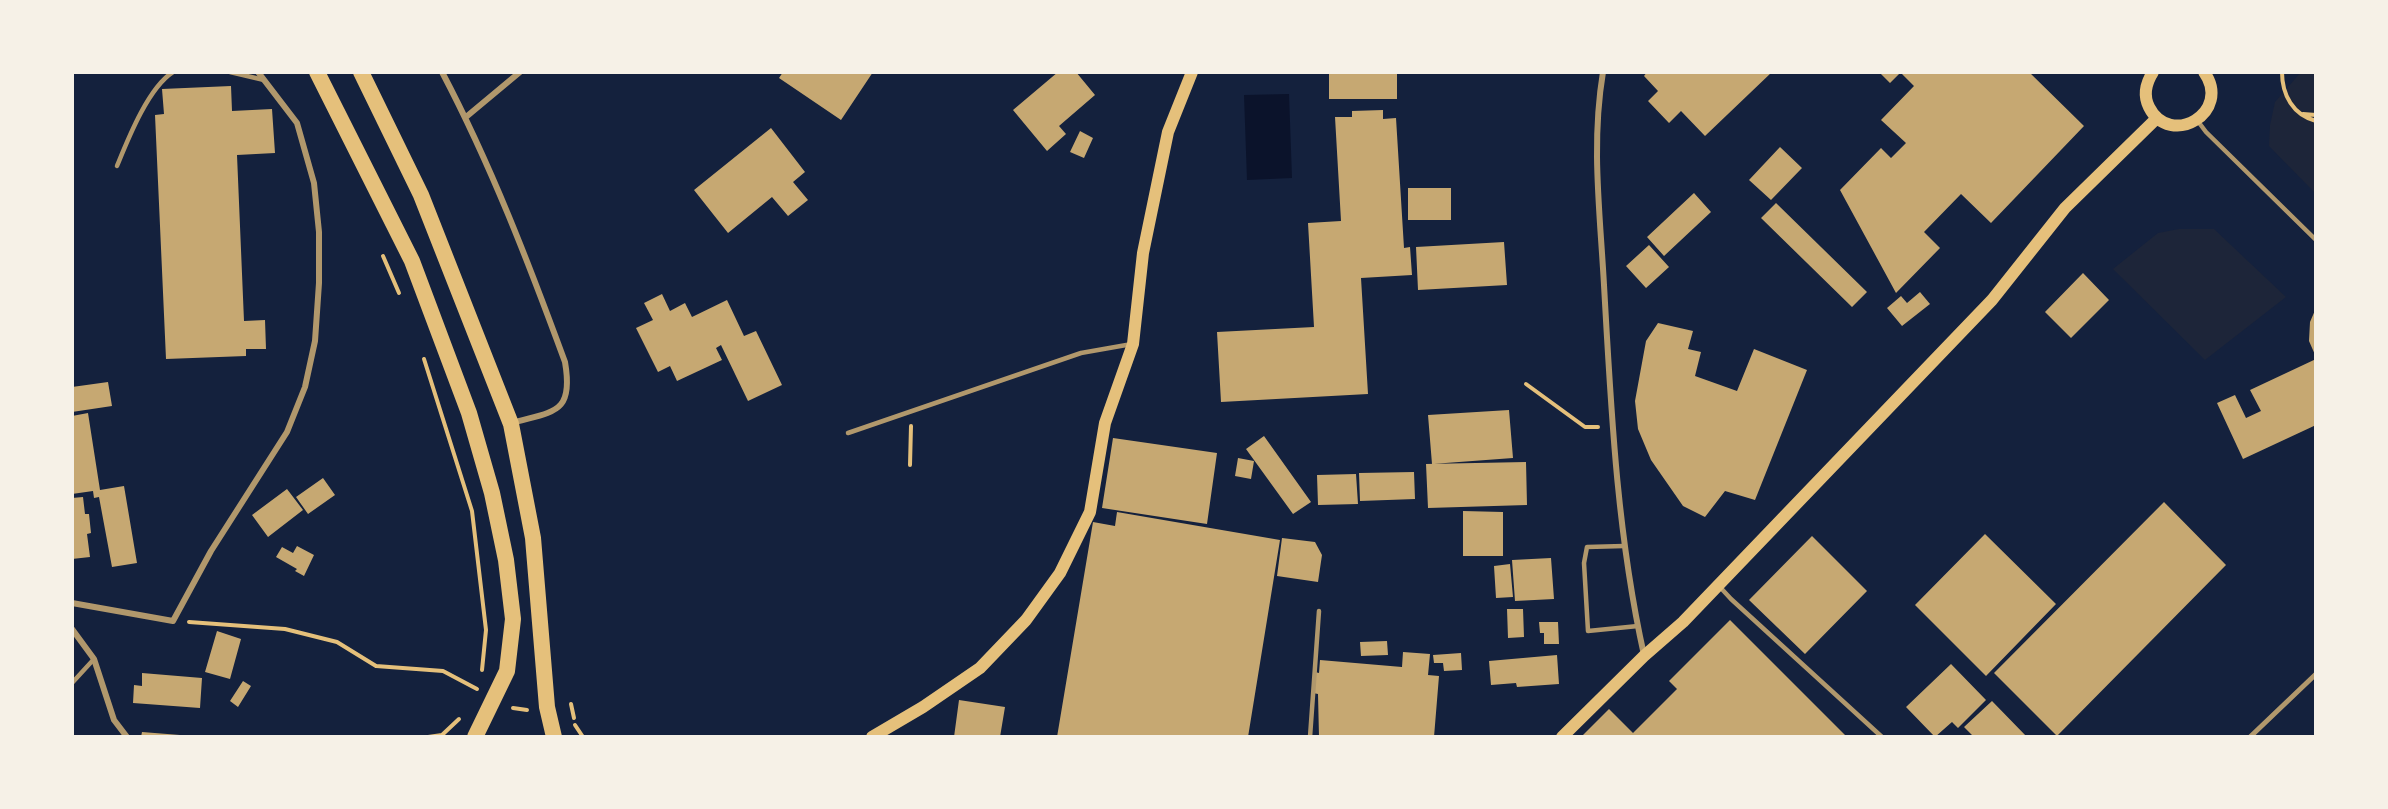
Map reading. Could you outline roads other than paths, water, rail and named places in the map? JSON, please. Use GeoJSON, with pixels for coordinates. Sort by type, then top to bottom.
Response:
{"type":"FeatureCollection","features":[{"type":"Feature","properties":{"kind":"highway"},"geometry":{"type":"LineString","coordinates":[[316,72],[333,101],[412,261],[469,413],[492,493],[506,560],[513,620],[507,671],[475,737]]}},
{"type":"Feature","properties":{"kind":"highway"},"geometry":{"type":"LineString","coordinates":[[362,72],[421,195],[511,424],[533,538],[547,707],[554,737]]}},
{"type":"Feature","properties":{"kind":"main road"},"geometry":{"type":"LineString","coordinates":[[872,737],[923,707],[980,668],[1026,620],[1060,573],[1090,512],[1105,423],[1133,344],[1143,253],[1168,132],[1192,72]]}},
{"type":"Feature","properties":{"kind":"main road"},"geometry":{"type":"LineString","coordinates":[[2153,72],[2147,82],[2146,100],[2157,117],[2176,126],[2197,120],[2205,114],[2210,105],[2211,84],[2204,72]]}},
{"type":"Feature","properties":{"kind":"main road"},"geometry":{"type":"LineString","coordinates":[[1562,737],[1644,656],[1683,622],[1992,300],[2065,208],[2157,117]]}},
{"type":"Feature","properties":{"kind":"street"},"geometry":{"type":"LineString","coordinates":[[72,603],[173,621],[211,551],[287,432],[305,387],[315,341],[319,283],[319,232],[314,183],[297,123],[258,72]]}},
{"type":"Feature","properties":{"kind":"street"},"geometry":{"type":"LineString","coordinates":[[442,72],[466,117],[521,245],[565,362],[569,383],[567,396],[552,411],[511,424]]}},
{"type":"Feature","properties":{"kind":"street"},"geometry":{"type":"LineString","coordinates":[[466,117],[520,72]]}},
{"type":"Feature","properties":{"kind":"street"},"geometry":{"type":"LineString","coordinates":[[1603,72],[1595,147],[1614,426],[1624,546],[1644,656]]}},
{"type":"Feature","properties":{"kind":"street"},"geometry":{"type":"LineString","coordinates":[[72,629],[94,659],[114,720],[128,737]]}},
{"type":"Feature","properties":{"kind":"street"},"geometry":{"type":"LineString","coordinates":[[2250,737],[2316,674]]}},
{"type":"Feature","properties":{"kind":"lane"},"geometry":{"type":"LineString","coordinates":[[117,166],[129,135],[147,102],[171,72]]}},
{"type":"Feature","properties":{"kind":"lane"},"geometry":{"type":"LineString","coordinates":[[230,72],[264,80]]}},
{"type":"Feature","properties":{"kind":"lane"},"geometry":{"type":"LineString","coordinates":[[2197,120],[2206,132],[2316,240]]}},
{"type":"Feature","properties":{"kind":"lane"},"geometry":{"type":"LineString","coordinates":[[849,433],[1082,353],[1133,344]]}},
{"type":"Feature","properties":{"kind":"lane"},"geometry":{"type":"LineString","coordinates":[[1624,546],[1587,547],[1584,563],[1588,631],[1638,626]]}},
{"type":"Feature","properties":{"kind":"lane"},"geometry":{"type":"LineString","coordinates":[[1718,585],[1882,737]]}},
{"type":"Feature","properties":{"kind":"lane"},"geometry":{"type":"LineString","coordinates":[[1310,737],[1319,612]]}},
{"type":"Feature","properties":{"kind":"lane"},"geometry":{"type":"LineString","coordinates":[[72,683],[94,659]]}}]}
